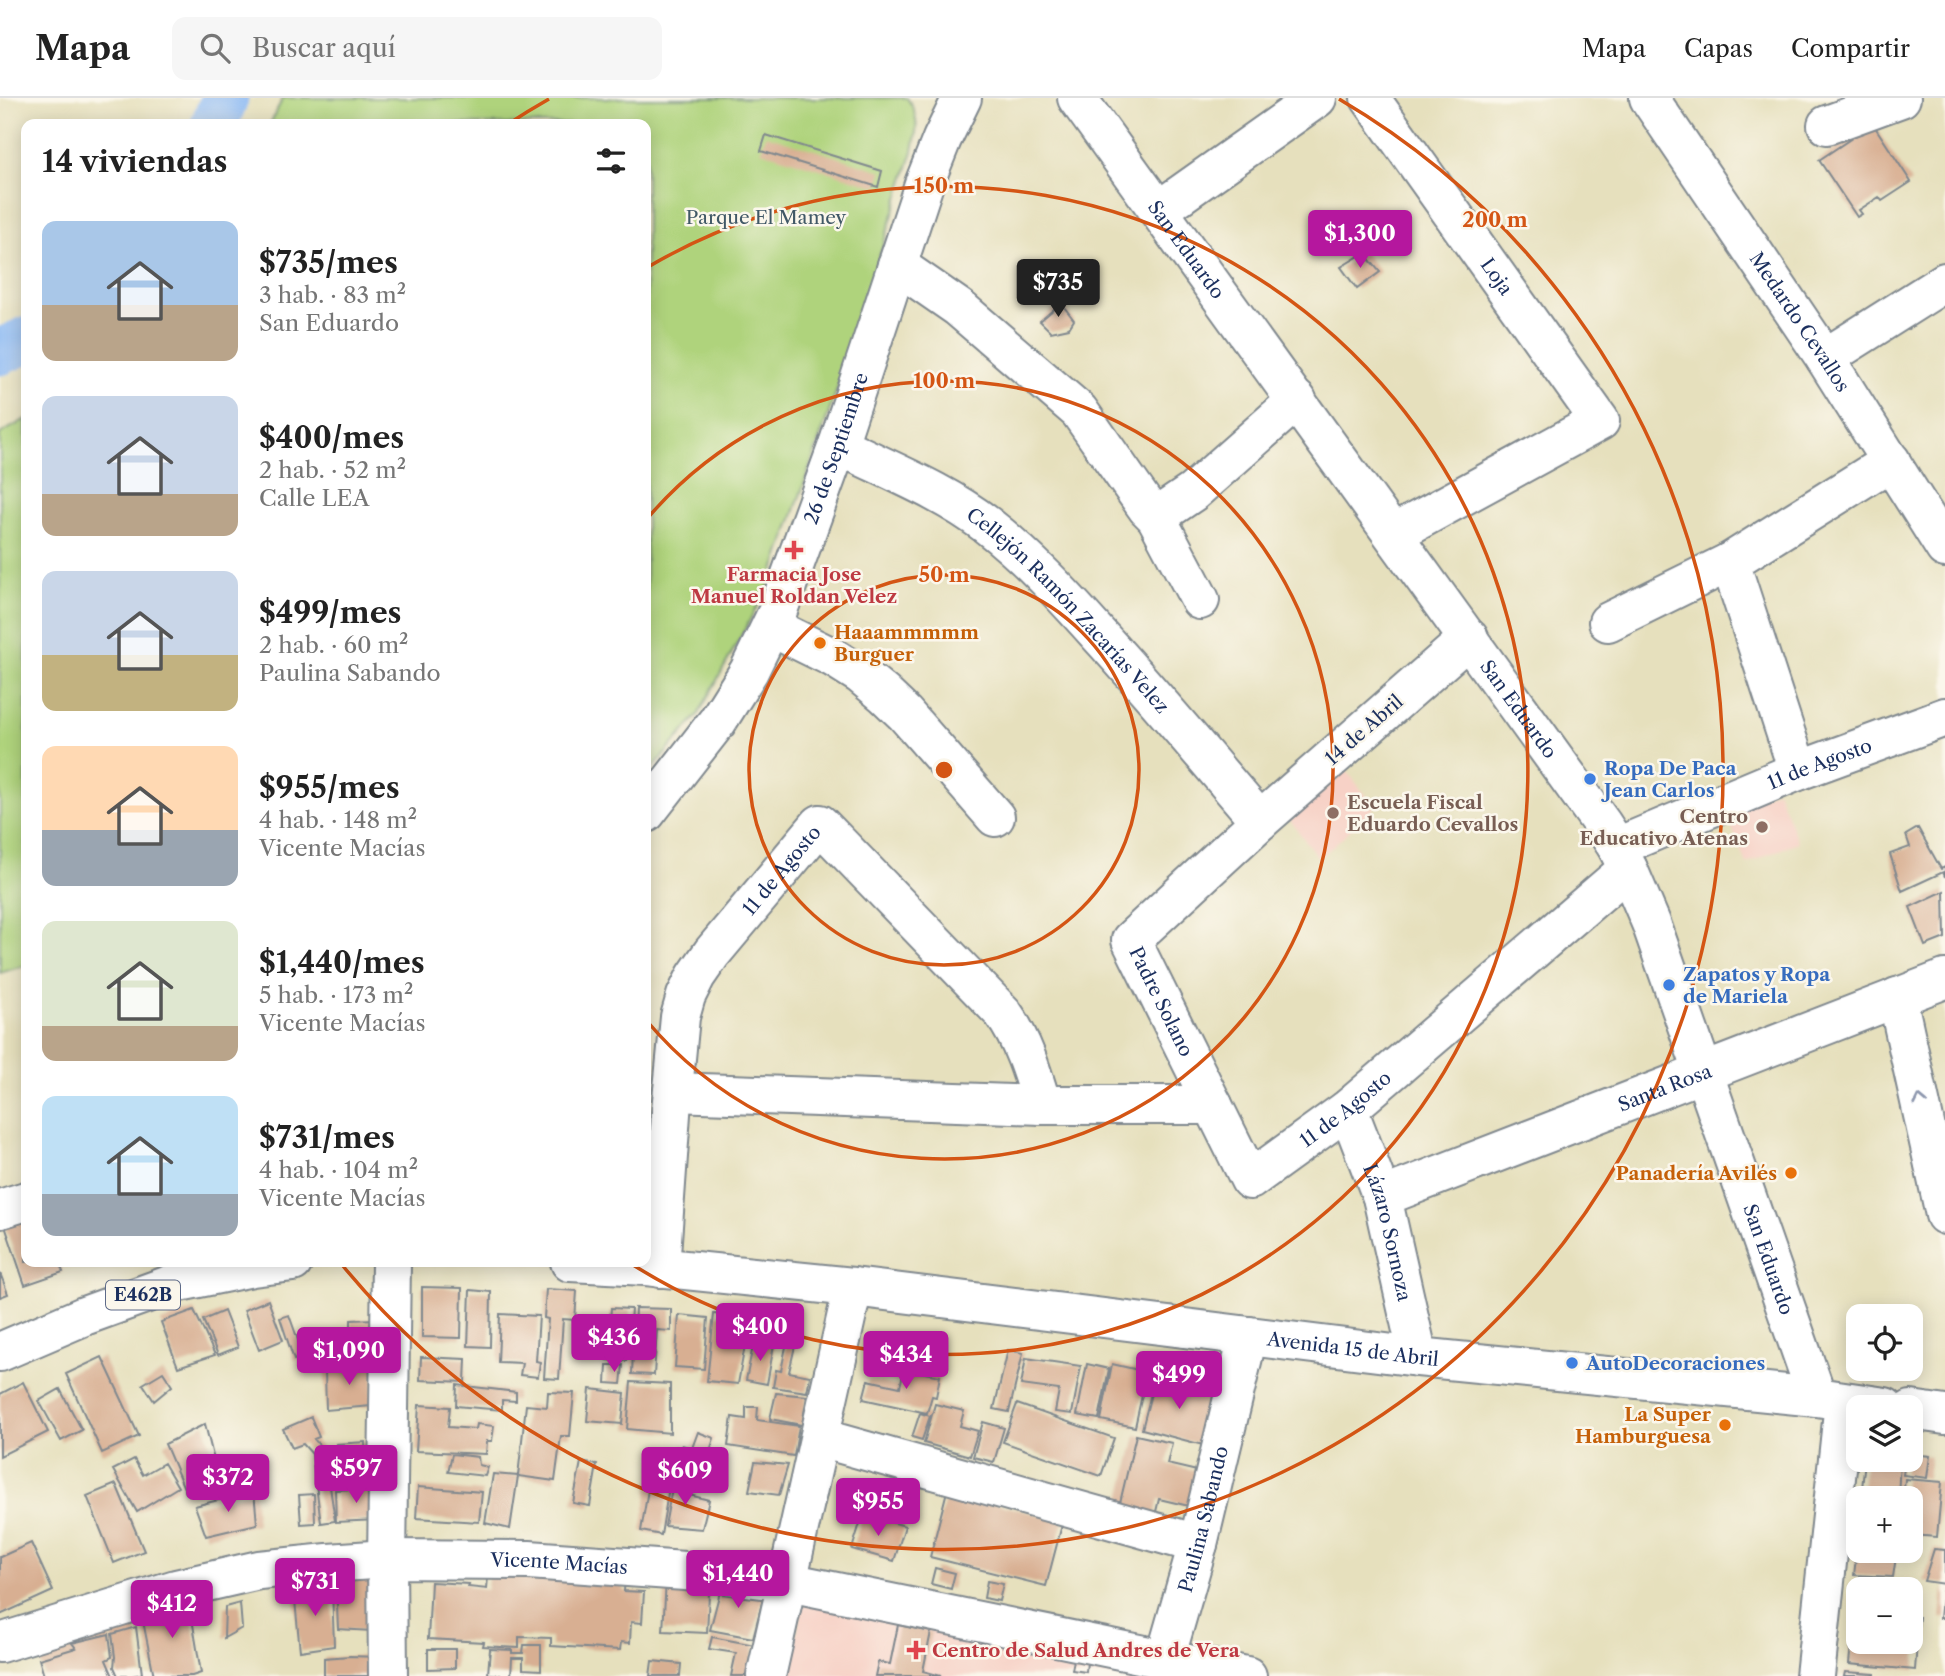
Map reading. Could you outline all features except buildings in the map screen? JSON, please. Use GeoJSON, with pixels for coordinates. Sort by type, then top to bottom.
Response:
{"type":"FeatureCollection","features":[{"type":"Feature","properties":{"kind":"street","name":"San Eduardo"},"geometry":{"type":"LineString","coordinates":[[1077,98],[1469,638],[1623,858],[1651,923],[1704,1072],[1830,1400],[1815,1676]]}},
{"type":"Feature","properties":{"kind":"street"},"geometry":{"type":"LineString","coordinates":[[1159,210],[1317,98]]}},
{"type":"Feature","properties":{"kind":"street","name":"Loja"},"geometry":{"type":"LineString","coordinates":[[1370,98],[1600,421],[1393,534]]}},
{"type":"Feature","properties":{"kind":"street","name":"Medardo Cevallos"},"geometry":{"type":"LineString","coordinates":[[1648,98],[1825,358],[1945,548]]}},
{"type":"Feature","properties":{"kind":"street"},"geometry":{"type":"LineString","coordinates":[[1827,125],[1901,98]]}},
{"type":"Feature","properties":{"kind":"street","name":"26 de Septiembre"},"geometry":{"type":"LineString","coordinates":[[651,807],[717,722],[749,671],[771,626],[838,445],[924,184],[959,99]]}},
{"type":"Feature","properties":{"kind":"street"},"geometry":{"type":"LineString","coordinates":[[897,265],[960,308],[1079,411],[1156,517],[1200,600]]}},
{"type":"Feature","properties":{"kind":"street"},"geometry":{"type":"LineString","coordinates":[[1825,358],[1945,282]]}},
{"type":"Feature","properties":{"kind":"street"},"geometry":{"type":"LineString","coordinates":[[1156,517],[1193,492],[1297,400]]}},
{"type":"Feature","properties":{"kind":"street","name":"Cellejón Ramón Zacarías Velez"},"geometry":{"type":"LineString","coordinates":[[838,445],[948,500],[987,525],[1015,549],[1056,588],[1152,692],[1260,821]]}},
{"type":"Feature","properties":{"kind":"street"},"geometry":{"type":"LineString","coordinates":[[1608,622],[1730,562],[1891,461]]}},
{"type":"Feature","properties":{"kind":"street"},"geometry":{"type":"LineString","coordinates":[[1730,562],[1798,771]]}},
{"type":"Feature","properties":{"kind":"street"},"geometry":{"type":"LineString","coordinates":[[771,626],[834,658],[884,694],[905,713],[995,817]]}},
{"type":"Feature","properties":{"kind":"street","name":"14 de Abril"},"geometry":{"type":"LineString","coordinates":[[1260,821],[1469,638]]}},
{"type":"Feature","properties":{"kind":"street","name":"11 de Agosto"},"geometry":{"type":"LineString","coordinates":[[1213,1105],[1250,1180],[1348,1109],[1623,858],[1798,771],[1945,717]]}},
{"type":"Feature","properties":{"kind":"street","name":"Padre Solano"},"geometry":{"type":"LineString","coordinates":[[1213,1105],[1131,940],[1260,821]]}},
{"type":"Feature","properties":{"kind":"street","name":"11 de Agosto"},"geometry":{"type":"LineString","coordinates":[[655,1255],[663,1096],[686,996],[695,976],[712,953],[820,824],[1003,1013],[1016,1030],[1023,1046],[1042,1105]]}},
{"type":"Feature","properties":{"kind":"street","name":"Santa Rosa"},"geometry":{"type":"LineString","coordinates":[[1382,1197],[1945,979]]}},
{"type":"Feature","properties":{"kind":"street"},"geometry":{"type":"LineString","coordinates":[[1897,997],[1937,1142],[1945,1214]]}},
{"type":"Feature","properties":{"kind":"street"},"geometry":{"type":"LineString","coordinates":[[663,1096],[1042,1105],[1213,1105]]}},
{"type":"Feature","properties":{"kind":"street","name":"Lázaro Sornoza"},"geometry":{"type":"LineString","coordinates":[[1348,1109],[1382,1197],[1418,1357]]}},
{"type":"Feature","properties":{"kind":"street"},"geometry":{"type":"LineString","coordinates":[[0,1209],[21,1203]]}},
{"type":"Feature","properties":{"kind":"street","name":"Avenida 15 de Abril"},"geometry":{"type":"LineString","coordinates":[[655,1255],[853,1287],[1418,1357],[1846,1402]]}},
{"type":"Feature","properties":{"kind":"street","name":"E462B"},"geometry":{"type":"LineString","coordinates":[[0,1352],[84,1316],[175,1283],[253,1267]]}},
{"type":"Feature","properties":{"kind":"street"},"geometry":{"type":"LineString","coordinates":[[388,1676],[391,1267]]}},
{"type":"Feature","properties":{"kind":"street"},"geometry":{"type":"LineString","coordinates":[[766,1676],[853,1287]]}},
{"type":"Feature","properties":{"kind":"street","name":"Paulina Sabando"},"geometry":{"type":"LineString","coordinates":[[1156,1664],[1198,1544],[1248,1336]]}},
{"type":"Feature","properties":{"kind":"street"},"geometry":{"type":"LineString","coordinates":[[1923,1412],[1945,1415]]}},
{"type":"Feature","properties":{"kind":"street"},"geometry":{"type":"LineString","coordinates":[[820,1438],[1198,1544]]}},
{"type":"Feature","properties":{"kind":"street","name":"Vicente Macías"},"geometry":{"type":"LineString","coordinates":[[0,1643],[176,1588],[259,1570],[387,1559],[516,1560],[617,1565],[788,1582],[1156,1664],[1247,1676]]}},
{"type":"Feature","properties":{"kind":"shaded area","name":"Escuela Fiscal Eduardo Cevallos"},"geometry":{"type":"Polygon","coordinates":[[[1346,770],[1375,807],[1319,859],[1290,820],[1346,770]]]}},
{"type":"Feature","properties":{"kind":"shaded area","name":"Centro Educativo Atenas"},"geometry":{"type":"Polygon","coordinates":[[[1777,790],[1798,842],[1746,864],[1726,812],[1777,790]]]}},
{"type":"Feature","properties":{"kind":"shaded area","name":"Centro de Salud Andres de Vera"},"geometry":{"type":"Polygon","coordinates":[[[804,1602],[1126,1668],[1124,1676],[787,1676],[804,1602]]]}},
{"type":"Feature","properties":{"kind":"green space","name":"Parque El Mamey"},"geometry":{"type":"Polygon","coordinates":[[[283,98],[907,98],[914,111],[916,124],[913,151],[839,383],[769,585],[698,715],[651,770],[651,119],[272,119],[283,98]]]}},
{"type":"Feature","properties":{"kind":"green space"},"geometry":{"type":"Polygon","coordinates":[[[21,422],[21,967],[0,973],[0,434],[21,422]]]}},
{"type":"Feature","properties":{"kind":"waterway"},"geometry":{"type":"LineString","coordinates":[[216,119],[225,98]]}},
{"type":"Feature","properties":{"kind":"waterway"},"geometry":{"type":"LineString","coordinates":[[0,352],[21,342]]}},
{"type":"Feature","properties":{"kind":"place","name":"Farmacia Jose Manuel Roldan Velez"},"geometry":{"type":"Point","coordinates":[794,550]}},
{"type":"Feature","properties":{"kind":"place","name":"Haaammmmm Burguer"},"geometry":{"type":"Point","coordinates":[820,643]}},
{"type":"Feature","properties":{"kind":"place","name":"Ropa De Paca Jean Carlos"},"geometry":{"type":"Point","coordinates":[1590,779]}},
{"type":"Feature","properties":{"kind":"place","name":"Escuela Fiscal Eduardo Cevallos"},"geometry":{"type":"Point","coordinates":[1333,813]}},
{"type":"Feature","properties":{"kind":"place","name":"Centro Educativo Atenas"},"geometry":{"type":"Point","coordinates":[1762,827]}},
{"type":"Feature","properties":{"kind":"place","name":"Zapatos y Ropa de Mariela"},"geometry":{"type":"Point","coordinates":[1669,985]}},
{"type":"Feature","properties":{"kind":"place","name":"Panadería Avilés"},"geometry":{"type":"Point","coordinates":[1791,1173]}},
{"type":"Feature","properties":{"kind":"place","name":"AutoDecoraciones"},"geometry":{"type":"Point","coordinates":[1572,1363]}},
{"type":"Feature","properties":{"kind":"place","name":"La Super Hamburguesa"},"geometry":{"type":"Point","coordinates":[1725,1425]}},
{"type":"Feature","properties":{"kind":"place","name":"Centro de Salud Andres de Vera"},"geometry":{"type":"Point","coordinates":[916,1650]}}]}
